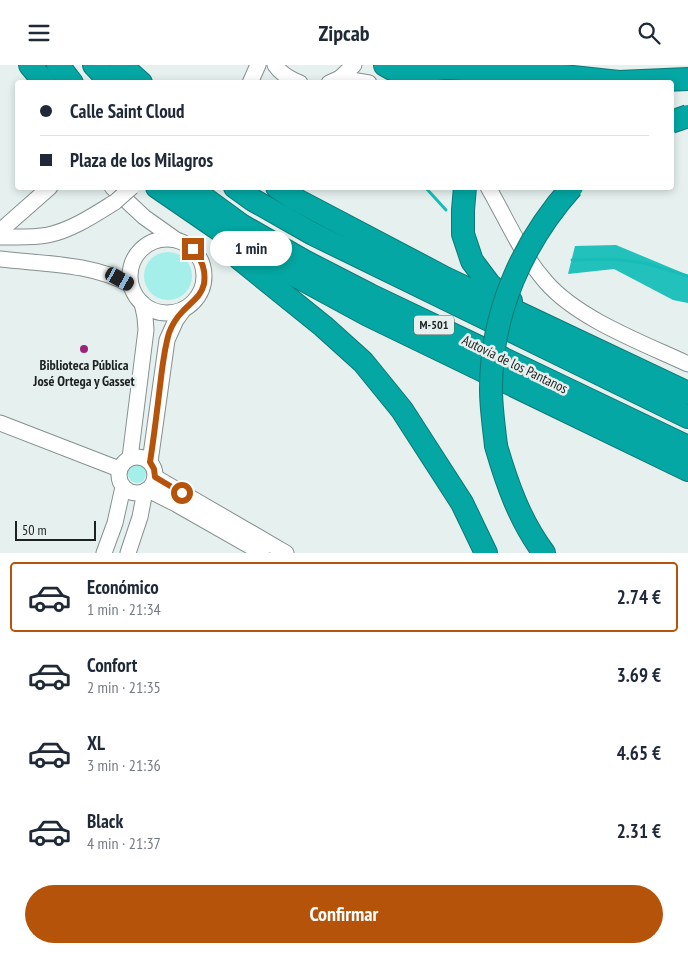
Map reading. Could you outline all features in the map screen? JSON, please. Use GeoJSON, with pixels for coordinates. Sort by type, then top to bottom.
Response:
{"type":"FeatureCollection","features":[{"type":"Feature","properties":{"kind":"highway"},"geometry":{"type":"LineString","coordinates":[[30,65],[42,80]]}},
{"type":"Feature","properties":{"kind":"highway"},"geometry":{"type":"LineString","coordinates":[[58,65],[70,80]]}},
{"type":"Feature","properties":{"kind":"highway"},"geometry":{"type":"LineString","coordinates":[[94,65],[108,80]]}},
{"type":"Feature","properties":{"kind":"highway"},"geometry":{"type":"LineString","coordinates":[[121,65],[138,80]]}},
{"type":"Feature","properties":{"kind":"highway"},"geometry":{"type":"LineString","coordinates":[[130,65],[140,80]]}},
{"type":"Feature","properties":{"kind":"highway"},"geometry":{"type":"LineString","coordinates":[[385,65],[392,69],[409,72],[445,68],[526,72],[600,80]]}},
{"type":"Feature","properties":{"kind":"highway"},"geometry":{"type":"LineString","coordinates":[[564,65],[605,74],[649,80],[688,79]]}},
{"type":"Feature","properties":{"kind":"highway"},"geometry":{"type":"LineString","coordinates":[[674,117],[688,117]]}},
{"type":"Feature","properties":{"kind":"highway"},"geometry":{"type":"LineString","coordinates":[[674,121],[688,117]]}},
{"type":"Feature","properties":{"kind":"highway"},"geometry":{"type":"LineString","coordinates":[[154,190],[190,221],[268,280],[363,362],[402,410],[462,503],[486,553]]}},
{"type":"Feature","properties":{"kind":"highway"},"geometry":{"type":"LineString","coordinates":[[160,190],[250,251],[368,315],[688,470]]}},
{"type":"Feature","properties":{"kind":"highway","name":"Autovía de los Pantanos"},"geometry":{"type":"LineString","coordinates":[[193,190],[241,225],[304,261],[370,295],[688,447]]}},
{"type":"Feature","properties":{"kind":"highway","name":"Autovía de los Pantanos"},"geometry":{"type":"LineString","coordinates":[[239,190],[253,200],[330,243],[688,417]]}},
{"type":"Feature","properties":{"kind":"highway"},"geometry":{"type":"LineString","coordinates":[[281,190],[445,278],[515,313],[535,319],[688,393]]}},
{"type":"Feature","properties":{"kind":"highway"},"geometry":{"type":"LineString","coordinates":[[465,190],[462,210],[463,234],[472,261],[490,285],[535,319]]}},
{"type":"Feature","properties":{"kind":"highway"},"geometry":{"type":"LineString","coordinates":[[544,553],[520,514],[506,481],[496,446],[491,387],[494,347],[500,315],[509,287],[542,223],[570,190]]}},
{"type":"Feature","properties":{"kind":"highway"},"geometry":{"type":"LineString","coordinates":[[431,455],[454,506],[472,553]]}},
{"type":"Feature","properties":{"kind":"street"},"geometry":{"type":"LineString","coordinates":[[252,80],[258,65]]}},
{"type":"Feature","properties":{"kind":"street"},"geometry":{"type":"LineString","coordinates":[[275,65],[289,80]]}},
{"type":"Feature","properties":{"kind":"street"},"geometry":{"type":"LineString","coordinates":[[334,80],[354,65]]}},
{"type":"Feature","properties":{"kind":"street"},"geometry":{"type":"LineString","coordinates":[[364,65],[374,80]]}},
{"type":"Feature","properties":{"kind":"street"},"geometry":{"type":"LineString","coordinates":[[0,231],[47,190]]}},
{"type":"Feature","properties":{"kind":"street"},"geometry":{"type":"LineString","coordinates":[[0,237],[46,235],[63,231],[94,215],[113,195],[125,190]]}},
{"type":"Feature","properties":{"kind":"street"},"geometry":{"type":"LineString","coordinates":[[490,190],[522,251],[555,292],[570,304],[601,322],[688,364]]}},
{"type":"Feature","properties":{"kind":"street"},"geometry":{"type":"LineString","coordinates":[[113,195],[175,239],[193,249],[203,266],[205,276],[203,286],[196,300],[184,309],[175,313],[156,312],[142,303]]}},
{"type":"Feature","properties":{"kind":"street"},"geometry":{"type":"LineString","coordinates":[[131,285],[131,267],[140,250],[156,240],[175,239]]}},
{"type":"Feature","properties":{"kind":"street"},"geometry":{"type":"LineString","coordinates":[[0,259],[76,267],[120,279],[131,285],[142,303],[146,330],[124,463],[118,475],[123,487],[133,493],[150,480]]}},
{"type":"Feature","properties":{"kind":"street"},"geometry":{"type":"LineString","coordinates":[[128,553],[150,480],[167,340],[176,320],[184,309]]}},
{"type":"Feature","properties":{"kind":"street"},"geometry":{"type":"LineString","coordinates":[[0,423],[124,463],[141,457],[150,480],[176,503],[267,550],[286,553]]}},
{"type":"Feature","properties":{"kind":"street"},"geometry":{"type":"LineString","coordinates":[[104,553],[123,487]]}},
{"type":"Feature","properties":{"kind":"shaded area"},"geometry":{"type":"Polygon","coordinates":[[[616,245],[688,275],[688,303],[673,300],[614,269],[568,274],[575,246],[616,245]]]}},
{"type":"Feature","properties":{"kind":"shaded area"},"geometry":{"type":"Polygon","coordinates":[[[163,252],[173,252],[185,259],[192,271],[192,281],[185,293],[173,300],[163,300],[155,296],[148,289],[144,281],[144,271],[148,263],[155,256],[163,252]]]}},
{"type":"Feature","properties":{"kind":"shaded area"},"geometry":{"type":"Polygon","coordinates":[[[137,465],[143,468],[146,474],[143,480],[137,483],[131,480],[128,474],[131,468],[137,465]]]}},
{"type":"Feature","properties":{"kind":"waterway"},"geometry":{"type":"LineString","coordinates":[[428,190],[446,210]]}},
{"type":"Feature","properties":{"kind":"waterway"},"geometry":{"type":"LineString","coordinates":[[572,260],[612,259],[645,263],[688,276]]}},
{"type":"Feature","properties":{"kind":"place","name":"Biblioteca Pública José Ortega y Gasset"},"geometry":{"type":"Point","coordinates":[84,349]}},
{"type":"Feature","properties":{"kind":"route"},"geometry":{"type":"LineString","coordinates":[[182,493],[155,477],[154,469],[150,462],[167,340],[176,320],[184,309],[199,296],[203,286],[205,276],[203,266],[193,249]]}}]}
